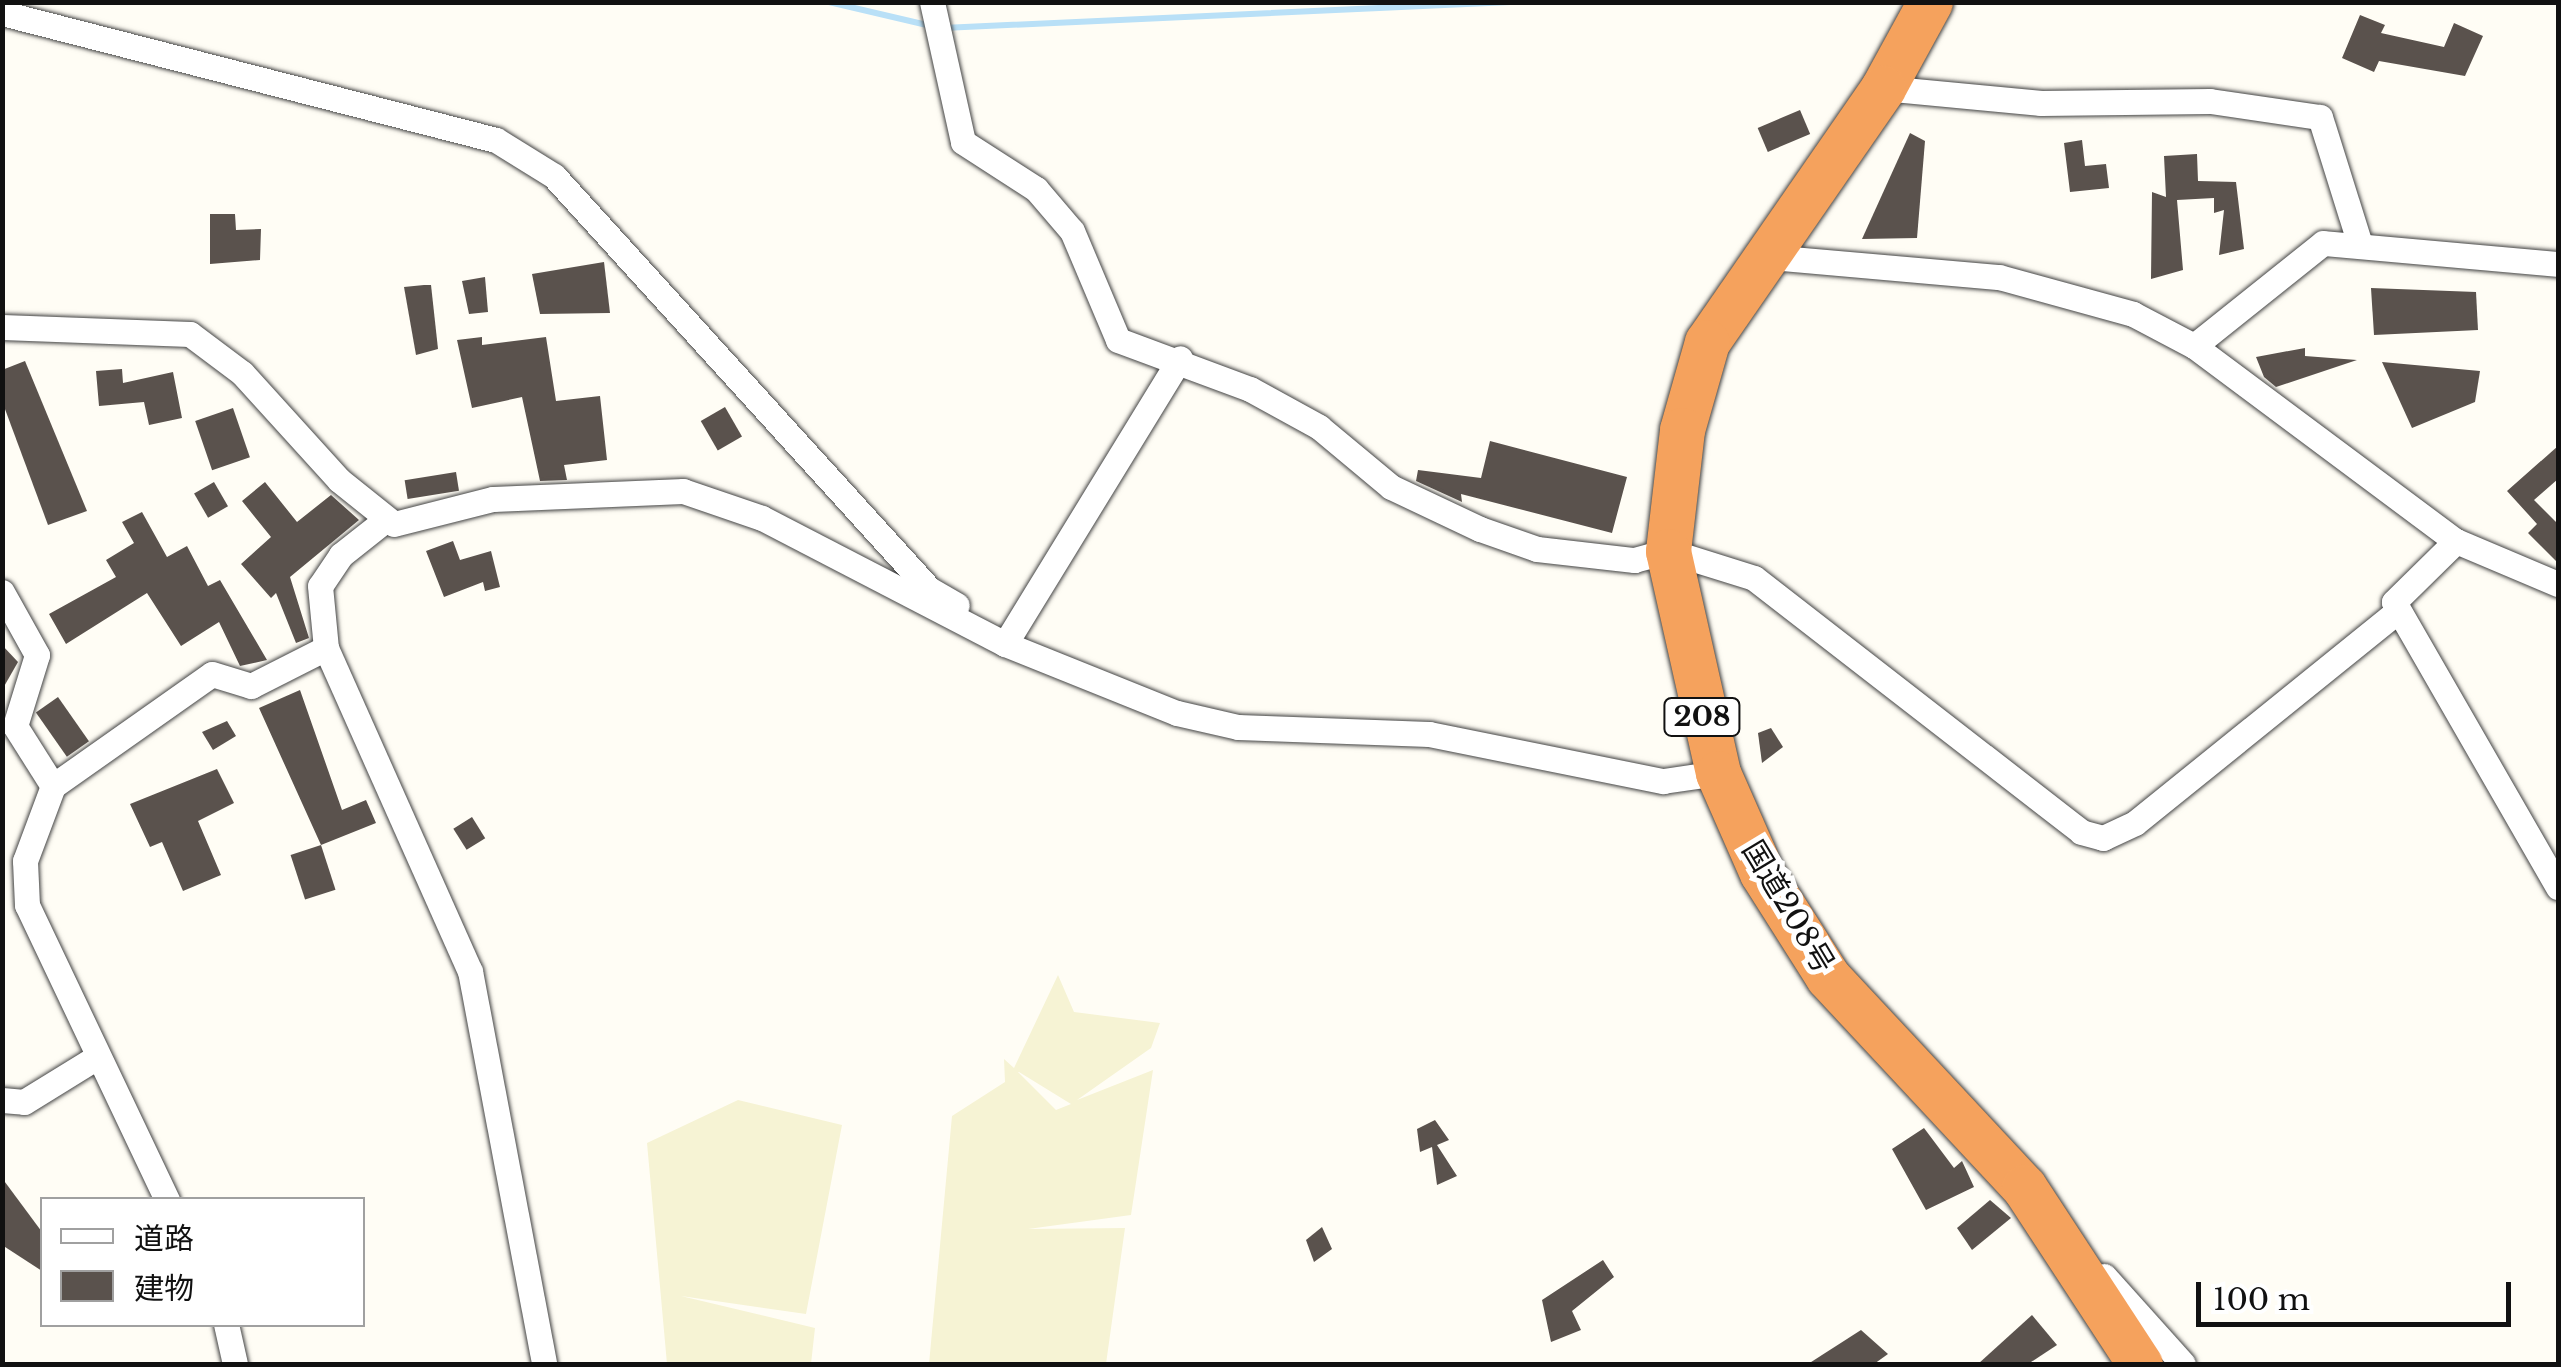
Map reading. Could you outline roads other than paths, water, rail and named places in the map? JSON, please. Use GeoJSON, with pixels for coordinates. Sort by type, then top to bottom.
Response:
{"type":"FeatureCollection","features":[{"type":"Feature","properties":{"kind":"highway","name":"国道208号"},"geometry":{"type":"LineString","coordinates":[[1930,2],[1883,88],[1758,256],[1707,342],[1682,430],[1668,552],[1718,773],[1762,873],[1828,977],[2024,1187],[2140,1364]]}},
{"type":"Feature","properties":{"kind":"street"},"geometry":{"type":"LineString","coordinates":[[932,2],[963,142],[1036,189],[1072,231],[1118,340],[1180,358],[1319,427],[1391,487],[1480,529],[1537,550],[1634,560],[1668,552],[1754,578],[2069,825],[2103,838],[2135,824],[2398,612]]}},
{"type":"Feature","properties":{"kind":"street"},"geometry":{"type":"LineString","coordinates":[[2,13],[496,140],[554,176],[929,589],[1007,640]]}},
{"type":"Feature","properties":{"kind":"street"},"geometry":{"type":"LineString","coordinates":[[1883,88],[2041,103],[2210,101],[2320,116],[2360,245]]}},
{"type":"Feature","properties":{"kind":"street"},"geometry":{"type":"LineString","coordinates":[[2194,346],[2301,252],[2323,242],[2558,264]]}},
{"type":"Feature","properties":{"kind":"street"},"geometry":{"type":"LineString","coordinates":[[1758,256],[2046,284],[2194,346],[2456,541],[2558,584]]}},
{"type":"Feature","properties":{"kind":"street"},"geometry":{"type":"LineString","coordinates":[[3,330],[190,334],[242,372],[384,521]]}},
{"type":"Feature","properties":{"kind":"street"},"geometry":{"type":"LineString","coordinates":[[1007,640],[1180,358]]}},
{"type":"Feature","properties":{"kind":"street"},"geometry":{"type":"LineString","coordinates":[[544,1364],[470,971],[326,648],[320,586],[341,555],[384,521],[493,500],[632,486],[683,491],[762,518],[1007,640],[1177,713],[1238,727],[1429,734],[1663,781],[1718,773]]}},
{"type":"Feature","properties":{"kind":"street"},"geometry":{"type":"LineString","coordinates":[[2456,541],[2410,582],[2394,602],[2558,887]]}},
{"type":"Feature","properties":{"kind":"street"},"geometry":{"type":"LineString","coordinates":[[2,592],[37,655],[16,726],[54,786]]}},
{"type":"Feature","properties":{"kind":"street"},"geometry":{"type":"LineString","coordinates":[[166,1197],[27,905],[24,861],[54,786],[212,674],[251,686],[326,648]]}},
{"type":"Feature","properties":{"kind":"street"},"geometry":{"type":"LineString","coordinates":[[2,1100],[24,1102],[97,1057]]}},
{"type":"Feature","properties":{"kind":"street"},"geometry":{"type":"LineString","coordinates":[[2024,1187],[2183,1364]]}},
{"type":"Feature","properties":{"kind":"street"},"geometry":{"type":"LineString","coordinates":[[227,1327],[236,1364]]}},
{"type":"Feature","properties":{"kind":"waterway"},"geometry":{"type":"LineString","coordinates":[[829,2],[931,26]]}},
{"type":"Feature","properties":{"kind":"waterway"},"geometry":{"type":"LineString","coordinates":[[943,28],[1510,2]]}}]}
